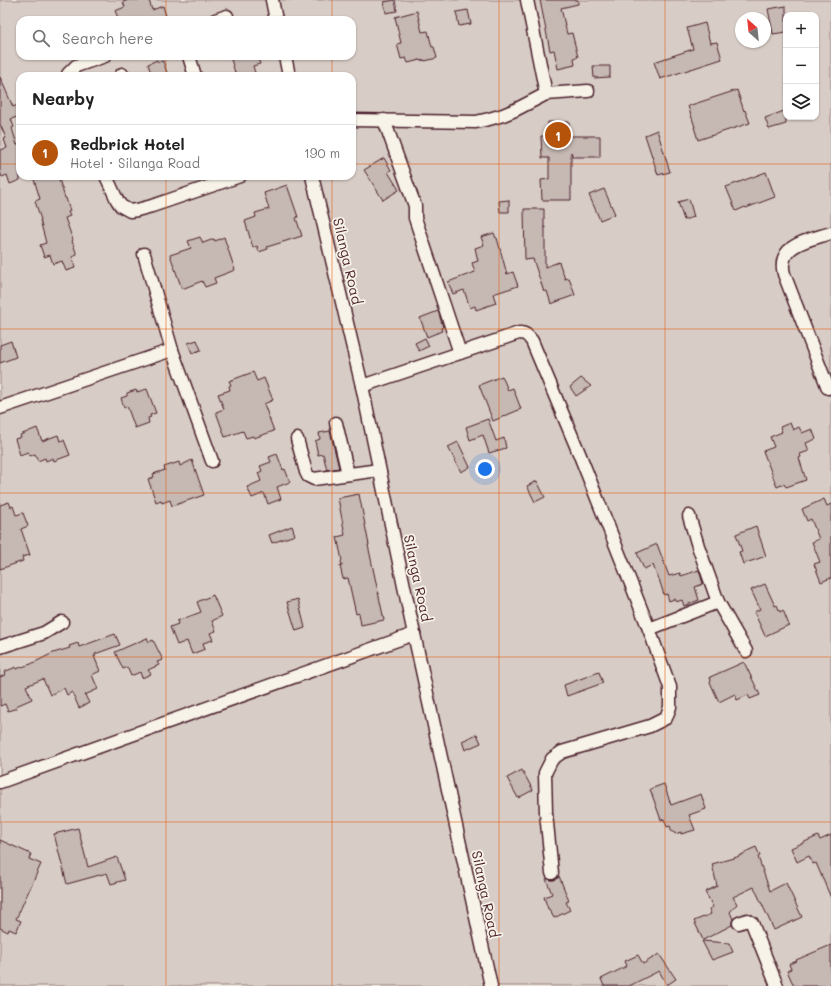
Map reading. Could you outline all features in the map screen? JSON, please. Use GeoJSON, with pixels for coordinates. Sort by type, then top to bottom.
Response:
{"type":"FeatureCollection","features":[{"type":"Feature","properties":{"kind":"street"},"geometry":{"type":"LineString","coordinates":[[272,0],[275,16]]}},
{"type":"Feature","properties":{"kind":"street"},"geometry":{"type":"LineString","coordinates":[[527,0],[546,94]]}},
{"type":"Feature","properties":{"kind":"street"},"geometry":{"type":"LineString","coordinates":[[70,72],[76,66],[93,60]]}},
{"type":"Feature","properties":{"kind":"street"},"geometry":{"type":"LineString","coordinates":[[190,60],[194,72]]}},
{"type":"Feature","properties":{"kind":"street"},"geometry":{"type":"LineString","coordinates":[[286,60],[288,72]]}},
{"type":"Feature","properties":{"kind":"street"},"geometry":{"type":"LineString","coordinates":[[356,120],[476,122],[503,115],[546,94],[588,91]]}},
{"type":"Feature","properties":{"kind":"street"},"geometry":{"type":"LineString","coordinates":[[384,120],[415,206],[415,218],[460,353]]}},
{"type":"Feature","properties":{"kind":"street"},"geometry":{"type":"LineString","coordinates":[[108,180],[116,200],[130,211],[152,206],[228,180]]}},
{"type":"Feature","properties":{"kind":"street","name":"Silanga Road"},"geometry":{"type":"LineString","coordinates":[[313,180],[362,386],[414,634],[491,986]]}},
{"type":"Feature","properties":{"kind":"street"},"geometry":{"type":"LineString","coordinates":[[828,388],[784,274],[782,261],[788,250],[795,246],[831,233]]}},
{"type":"Feature","properties":{"kind":"street"},"geometry":{"type":"LineString","coordinates":[[144,254],[172,350],[212,461]]}},
{"type":"Feature","properties":{"kind":"street"},"geometry":{"type":"LineString","coordinates":[[362,386],[519,333],[527,335],[532,341],[579,453],[648,629],[670,687],[670,707],[666,718],[650,726],[562,752],[552,759],[545,773],[546,813],[552,872]]}},
{"type":"Feature","properties":{"kind":"street"},"geometry":{"type":"LineString","coordinates":[[0,408],[172,350]]}},
{"type":"Feature","properties":{"kind":"street"},"geometry":{"type":"LineString","coordinates":[[336,423],[348,474]]}},
{"type":"Feature","properties":{"kind":"street"},"geometry":{"type":"LineString","coordinates":[[297,439],[306,472],[310,478],[314,479],[379,470]]}},
{"type":"Feature","properties":{"kind":"street"},"geometry":{"type":"LineString","coordinates":[[689,516],[718,602],[746,651]]}},
{"type":"Feature","properties":{"kind":"street"},"geometry":{"type":"LineString","coordinates":[[648,629],[718,602]]}},
{"type":"Feature","properties":{"kind":"street"},"geometry":{"type":"LineString","coordinates":[[0,647],[44,633],[62,622]]}},
{"type":"Feature","properties":{"kind":"street"},"geometry":{"type":"LineString","coordinates":[[0,782],[414,634]]}},
{"type":"Feature","properties":{"kind":"street"},"geometry":{"type":"LineString","coordinates":[[739,923],[747,920],[752,924],[777,986]]}},
{"type":"Feature","properties":{"kind":"shaded area"},"geometry":{"type":"Polygon","coordinates":[[[0,0],[831,0],[831,986],[0,986],[0,0]]]}},
{"type":"Feature","properties":{"kind":"building"},"geometry":{"type":"Polygon","coordinates":[[[129,0],[149,0],[152,10],[163,6],[166,16],[117,16],[115,11],[125,7],[123,2],[129,0]]]}},
{"type":"Feature","properties":{"kind":"building"},"geometry":{"type":"Polygon","coordinates":[[[395,0],[397,11],[386,13],[384,2],[395,0]]]}},
{"type":"Feature","properties":{"kind":"building"},"geometry":{"type":"Polygon","coordinates":[[[540,0],[578,0],[578,4],[561,8],[567,34],[572,33],[578,57],[574,58],[575,65],[558,69],[554,50],[550,51],[540,0]]]}},
{"type":"Feature","properties":{"kind":"building"},"geometry":{"type":"Polygon","coordinates":[[[786,6],[786,12],[783,12],[783,32],[773,34],[771,12],[769,12],[768,9],[786,6]]]}},
{"type":"Feature","properties":{"kind":"building"},"geometry":{"type":"Polygon","coordinates":[[[468,10],[471,24],[459,26],[456,12],[468,10]]]}},
{"type":"Feature","properties":{"kind":"building"},"geometry":{"type":"Polygon","coordinates":[[[417,11],[422,32],[428,31],[432,47],[434,47],[437,58],[408,63],[406,58],[401,59],[397,44],[401,43],[395,17],[417,11]]]}},
{"type":"Feature","properties":{"kind":"building"},"geometry":{"type":"Polygon","coordinates":[[[705,23],[710,43],[717,42],[722,59],[660,79],[654,62],[693,49],[687,28],[705,23]]]}},
{"type":"Feature","properties":{"kind":"building"},"geometry":{"type":"Polygon","coordinates":[[[157,60],[158,62],[163,61],[167,72],[151,72],[148,64],[157,60]]]}},
{"type":"Feature","properties":{"kind":"building"},"geometry":{"type":"Polygon","coordinates":[[[231,60],[258,60],[260,64],[253,66],[255,72],[235,72],[231,60]]]}},
{"type":"Feature","properties":{"kind":"building"},"geometry":{"type":"Polygon","coordinates":[[[593,66],[610,66],[610,77],[594,78],[593,66]]]}},
{"type":"Feature","properties":{"kind":"building"},"geometry":{"type":"Polygon","coordinates":[[[0,77],[13,107],[16,106],[16,117],[11,119],[14,127],[12,128],[16,142],[16,180],[20,180],[10,184],[7,175],[2,177],[0,172],[0,150],[7,148],[4,139],[6,138],[0,124],[0,77]]]}},
{"type":"Feature","properties":{"kind":"building"},"geometry":{"type":"Polygon","coordinates":[[[737,90],[750,123],[698,140],[688,106],[737,90]]]}},
{"type":"Feature","properties":{"kind":"building"},"geometry":{"type":"Polygon","coordinates":[[[783,111],[783,120],[786,120],[786,124],[769,129],[765,118],[783,111]]]}},
{"type":"Feature","properties":{"kind":"building"},"geometry":{"type":"Polygon","coordinates":[[[548,122],[569,122],[569,136],[600,136],[600,157],[573,157],[571,152],[571,200],[542,200],[541,180],[549,179],[549,158],[542,158],[541,136],[548,136],[548,122]]]}},
{"type":"Feature","properties":{"kind":"building"},"geometry":{"type":"Polygon","coordinates":[[[657,130],[670,172],[658,175],[645,135],[657,130]]]}},
{"type":"Feature","properties":{"kind":"building"},"geometry":{"type":"Polygon","coordinates":[[[384,158],[391,170],[388,172],[399,190],[383,200],[364,170],[384,158]]]}},
{"type":"Feature","properties":{"kind":"building"},"geometry":{"type":"Polygon","coordinates":[[[766,172],[775,197],[736,211],[726,187],[766,172]]]}},
{"type":"Feature","properties":{"kind":"building"},"geometry":{"type":"Polygon","coordinates":[[[34,180],[59,180],[70,211],[68,212],[70,216],[65,218],[77,255],[72,257],[75,268],[66,271],[62,261],[53,264],[50,255],[44,257],[40,245],[46,243],[35,201],[40,199],[34,180]]]}},
{"type":"Feature","properties":{"kind":"building"},"geometry":{"type":"Polygon","coordinates":[[[287,185],[298,217],[296,218],[302,236],[267,247],[268,249],[259,252],[257,246],[253,248],[245,221],[256,217],[255,213],[269,209],[264,193],[287,185]]]}},
{"type":"Feature","properties":{"kind":"building"},"geometry":{"type":"Polygon","coordinates":[[[604,189],[615,214],[600,220],[589,195],[604,189]]]}},
{"type":"Feature","properties":{"kind":"building"},"geometry":{"type":"Polygon","coordinates":[[[689,199],[694,217],[684,220],[678,202],[689,199]]]}},
{"type":"Feature","properties":{"kind":"building"},"geometry":{"type":"Polygon","coordinates":[[[509,200],[509,212],[500,212],[499,201],[509,200]]]}},
{"type":"Feature","properties":{"kind":"building"},"geometry":{"type":"Polygon","coordinates":[[[524,209],[544,209],[545,267],[559,262],[565,279],[569,278],[575,295],[551,304],[547,291],[544,292],[533,259],[525,260],[524,209]]]}},
{"type":"Feature","properties":{"kind":"building"},"geometry":{"type":"Polygon","coordinates":[[[494,233],[497,238],[507,274],[513,272],[518,286],[493,294],[496,303],[476,310],[475,306],[470,308],[464,290],[453,294],[448,282],[475,272],[472,263],[478,261],[475,248],[484,245],[481,237],[494,233]]]}},
{"type":"Feature","properties":{"kind":"building"},"geometry":{"type":"Polygon","coordinates":[[[200,237],[203,243],[214,239],[215,241],[224,237],[235,270],[214,278],[216,283],[205,287],[202,281],[182,289],[170,255],[191,248],[188,241],[200,237]]]}},
{"type":"Feature","properties":{"kind":"building"},"geometry":{"type":"Polygon","coordinates":[[[438,311],[443,327],[441,328],[442,331],[427,337],[420,318],[438,311]]]}},
{"type":"Feature","properties":{"kind":"building"},"geometry":{"type":"Polygon","coordinates":[[[425,338],[429,346],[419,351],[415,343],[425,338]]]}},
{"type":"Feature","properties":{"kind":"building"},"geometry":{"type":"Polygon","coordinates":[[[197,340],[201,350],[192,353],[188,343],[197,340]]]}},
{"type":"Feature","properties":{"kind":"building"},"geometry":{"type":"Polygon","coordinates":[[[11,341],[16,357],[0,363],[0,345],[11,341]]]}},
{"type":"Feature","properties":{"kind":"building"},"geometry":{"type":"Polygon","coordinates":[[[253,372],[257,381],[264,378],[273,400],[264,404],[274,431],[254,438],[253,436],[246,438],[243,431],[225,437],[216,412],[224,409],[218,394],[230,390],[229,386],[231,385],[229,381],[253,372]]]}},
{"type":"Feature","properties":{"kind":"building"},"geometry":{"type":"Polygon","coordinates":[[[502,376],[508,390],[513,388],[521,409],[493,421],[479,385],[502,376]]]}},
{"type":"Feature","properties":{"kind":"building"},"geometry":{"type":"Polygon","coordinates":[[[581,378],[591,386],[576,396],[570,387],[581,378]]]}},
{"type":"Feature","properties":{"kind":"building"},"geometry":{"type":"Polygon","coordinates":[[[147,389],[156,413],[150,415],[151,417],[148,418],[149,423],[135,428],[127,406],[124,408],[121,398],[127,396],[127,393],[147,389]]]}},
{"type":"Feature","properties":{"kind":"building"},"geometry":{"type":"Polygon","coordinates":[[[488,419],[496,441],[504,438],[506,448],[489,453],[483,435],[470,440],[466,427],[488,419]]]}},
{"type":"Feature","properties":{"kind":"building"},"geometry":{"type":"Polygon","coordinates":[[[790,423],[793,430],[799,427],[802,433],[812,429],[816,439],[806,443],[809,451],[800,454],[801,457],[799,458],[806,480],[786,487],[784,484],[777,487],[763,451],[774,447],[770,437],[782,432],[780,427],[790,423]]]}},
{"type":"Feature","properties":{"kind":"building"},"geometry":{"type":"Polygon","coordinates":[[[37,428],[42,441],[58,435],[60,441],[64,440],[70,455],[54,461],[53,458],[46,461],[45,458],[38,461],[35,454],[30,456],[28,452],[20,455],[15,439],[21,437],[20,435],[37,428]]]}},
{"type":"Feature","properties":{"kind":"building"},"geometry":{"type":"Polygon","coordinates":[[[330,431],[339,468],[327,470],[323,454],[318,455],[315,441],[320,439],[319,433],[330,431]]]}},
{"type":"Feature","properties":{"kind":"building"},"geometry":{"type":"Polygon","coordinates":[[[458,442],[470,467],[461,472],[448,447],[458,442]]]}},
{"type":"Feature","properties":{"kind":"building"},"geometry":{"type":"Polygon","coordinates":[[[277,454],[283,470],[285,469],[290,482],[277,487],[281,499],[268,504],[264,493],[252,498],[247,487],[261,481],[258,473],[262,471],[260,466],[271,462],[269,457],[277,454]]]}},
{"type":"Feature","properties":{"kind":"building"},"geometry":{"type":"Polygon","coordinates":[[[192,460],[204,495],[172,506],[170,500],[162,503],[161,500],[156,502],[148,479],[154,477],[153,474],[165,470],[164,467],[179,462],[180,466],[192,460]]]}},
{"type":"Feature","properties":{"kind":"building"},"geometry":{"type":"Polygon","coordinates":[[[537,481],[545,497],[535,502],[527,486],[537,481]]]}},
{"type":"Feature","properties":{"kind":"building"},"geometry":{"type":"Polygon","coordinates":[[[359,494],[384,620],[361,625],[359,613],[356,614],[348,578],[343,579],[340,566],[342,566],[342,560],[337,537],[345,535],[338,498],[359,494]]]}},
{"type":"Feature","properties":{"kind":"building"},"geometry":{"type":"Polygon","coordinates":[[[824,499],[827,506],[831,504],[831,578],[821,582],[814,564],[820,562],[812,542],[819,539],[811,519],[807,521],[802,509],[824,499]]]}},
{"type":"Feature","properties":{"kind":"building"},"geometry":{"type":"Polygon","coordinates":[[[9,502],[11,507],[13,506],[16,515],[23,513],[28,526],[21,529],[30,555],[22,557],[23,561],[0,569],[0,505],[9,502]]]}},
{"type":"Feature","properties":{"kind":"building"},"geometry":{"type":"Polygon","coordinates":[[[292,526],[295,535],[272,543],[269,535],[292,526]]]}},
{"type":"Feature","properties":{"kind":"building"},"geometry":{"type":"Polygon","coordinates":[[[756,526],[766,556],[743,564],[739,552],[742,551],[736,534],[756,526]]]}},
{"type":"Feature","properties":{"kind":"building"},"geometry":{"type":"Polygon","coordinates":[[[657,544],[669,576],[680,573],[681,576],[699,570],[703,584],[695,587],[699,600],[684,606],[682,600],[676,602],[674,599],[669,601],[667,594],[664,595],[653,565],[644,569],[637,553],[657,544]]]}},
{"type":"Feature","properties":{"kind":"building"},"geometry":{"type":"Polygon","coordinates":[[[765,584],[775,606],[777,605],[780,612],[783,610],[789,625],[765,636],[754,612],[760,609],[751,590],[765,584]]]}},
{"type":"Feature","properties":{"kind":"building"},"geometry":{"type":"Polygon","coordinates":[[[213,595],[222,616],[212,621],[216,631],[210,633],[213,640],[203,643],[205,649],[192,654],[187,641],[177,645],[170,627],[178,624],[177,621],[201,612],[197,602],[213,595]]]}},
{"type":"Feature","properties":{"kind":"building"},"geometry":{"type":"Polygon","coordinates":[[[298,599],[305,628],[296,631],[287,602],[298,599]]]}},
{"type":"Feature","properties":{"kind":"building"},"geometry":{"type":"Polygon","coordinates":[[[115,634],[120,645],[95,654],[96,656],[94,656],[100,671],[92,675],[98,689],[85,695],[89,703],[79,708],[72,692],[67,695],[64,688],[50,695],[43,679],[26,686],[32,699],[16,706],[17,708],[8,711],[5,704],[0,706],[0,677],[5,675],[4,672],[16,667],[16,669],[31,664],[53,653],[70,648],[69,646],[78,643],[79,647],[115,634]]]}},
{"type":"Feature","properties":{"kind":"building"},"geometry":{"type":"Polygon","coordinates":[[[147,638],[149,642],[153,640],[163,660],[157,662],[159,665],[148,670],[151,674],[142,678],[140,672],[131,676],[127,667],[123,669],[115,652],[147,638]]]}},
{"type":"Feature","properties":{"kind":"building"},"geometry":{"type":"Polygon","coordinates":[[[744,662],[760,695],[750,699],[748,695],[737,700],[735,694],[719,702],[710,682],[710,677],[744,662]]]}},
{"type":"Feature","properties":{"kind":"building"},"geometry":{"type":"Polygon","coordinates":[[[599,672],[603,683],[567,696],[564,685],[599,672]]]}},
{"type":"Feature","properties":{"kind":"building"},"geometry":{"type":"Polygon","coordinates":[[[477,734],[481,743],[465,750],[462,741],[477,734]]]}},
{"type":"Feature","properties":{"kind":"building"},"geometry":{"type":"Polygon","coordinates":[[[522,770],[533,790],[518,798],[507,778],[522,770]]]}},
{"type":"Feature","properties":{"kind":"building"},"geometry":{"type":"Polygon","coordinates":[[[664,784],[671,805],[701,794],[706,809],[689,815],[695,830],[675,834],[672,832],[670,826],[667,827],[664,819],[661,820],[650,789],[664,784]]]}},
{"type":"Feature","properties":{"kind":"building"},"geometry":{"type":"Polygon","coordinates":[[[78,828],[88,867],[117,857],[125,880],[111,884],[107,873],[67,884],[54,834],[78,828]]]}},
{"type":"Feature","properties":{"kind":"building"},"geometry":{"type":"Polygon","coordinates":[[[831,835],[831,898],[816,863],[813,864],[809,856],[797,862],[791,848],[818,836],[820,840],[831,835]]]}},
{"type":"Feature","properties":{"kind":"building"},"geometry":{"type":"Polygon","coordinates":[[[0,840],[31,854],[29,859],[41,864],[16,919],[21,921],[16,932],[9,929],[8,932],[0,928],[0,840]]]}},
{"type":"Feature","properties":{"kind":"building"},"geometry":{"type":"Polygon","coordinates":[[[756,847],[770,891],[786,883],[802,917],[774,930],[754,887],[733,897],[737,904],[730,912],[733,919],[732,925],[703,940],[694,921],[711,914],[709,909],[713,907],[705,892],[717,886],[712,864],[737,857],[756,847]]]}},
{"type":"Feature","properties":{"kind":"building"},"geometry":{"type":"Polygon","coordinates":[[[559,876],[569,901],[566,902],[570,910],[554,918],[548,909],[544,897],[552,894],[546,879],[553,880],[557,879],[559,876]]]}},
{"type":"Feature","properties":{"kind":"building"},"geometry":{"type":"Polygon","coordinates":[[[702,941],[729,943],[733,952],[712,960],[702,941]]]}},
{"type":"Feature","properties":{"kind":"building"},"geometry":{"type":"Polygon","coordinates":[[[831,945],[831,986],[794,986],[787,971],[791,969],[789,964],[831,945]]]}},
{"type":"Feature","properties":{"kind":"building"},"geometry":{"type":"Polygon","coordinates":[[[659,954],[676,979],[667,985],[659,971],[629,986],[604,986],[601,979],[627,966],[625,961],[638,955],[643,964],[659,954]]]}},
{"type":"Feature","properties":{"kind":"place","name":"Redbrick Hotel"},"geometry":{"type":"Point","coordinates":[558,135]}}]}
